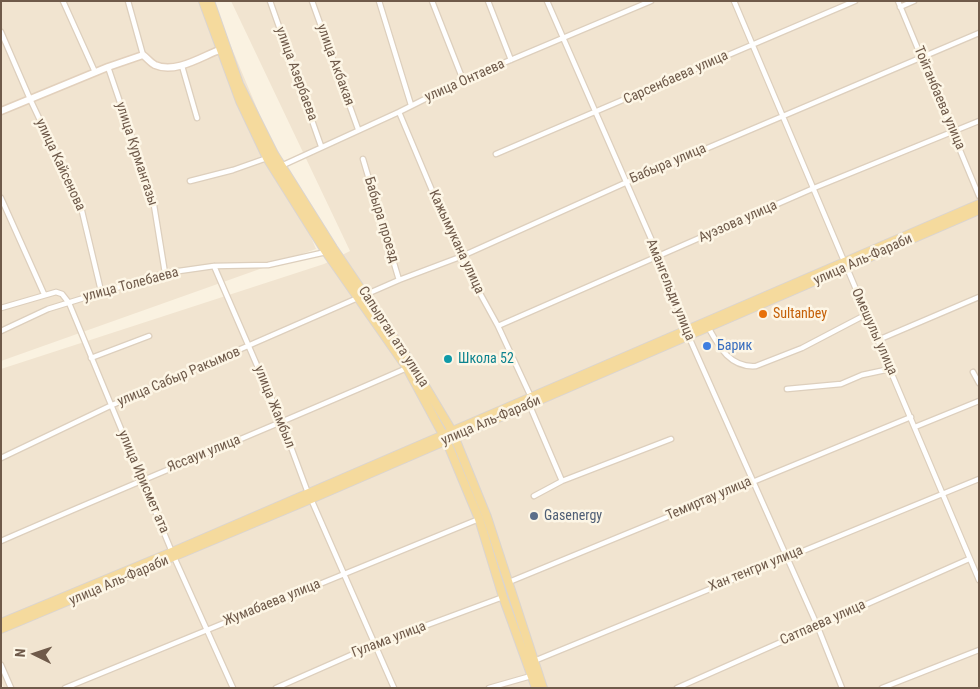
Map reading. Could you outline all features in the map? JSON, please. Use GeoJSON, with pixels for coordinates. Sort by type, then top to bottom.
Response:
{"type":"FeatureCollection","features":[{"type":"Feature","properties":{"kind":"main road","name":"Сапырган ата улица"},"geometry":{"type":"LineString","coordinates":[[202,1],[219,50],[240,101],[267,158],[326,252],[412,364],[453,433],[487,517],[543,688]]}},
{"type":"Feature","properties":{"kind":"main road","name":"Сапырган ата улица"},"geometry":{"type":"LineString","coordinates":[[210,1],[239,84],[257,123],[281,166],[407,368],[445,437],[479,519],[503,597],[536,688]]}},
{"type":"Feature","properties":{"kind":"main road","name":"улица Аль-Фараби"},"geometry":{"type":"LineString","coordinates":[[687,333],[708,327],[979,204]]}},
{"type":"Feature","properties":{"kind":"main road","name":"улица Аль-Фараби"},"geometry":{"type":"LineString","coordinates":[[1,629],[844,265],[979,210]]}},
{"type":"Feature","properties":{"kind":"main road","name":"улица Аль-Фараби"},"geometry":{"type":"LineString","coordinates":[[1,623],[173,555]]}},
{"type":"Feature","properties":{"kind":"street"},"geometry":{"type":"LineString","coordinates":[[63,1],[95,72]]}},
{"type":"Feature","properties":{"kind":"street"},"geometry":{"type":"LineString","coordinates":[[128,1],[143,55],[156,65],[168,67],[182,66],[219,50]]}},
{"type":"Feature","properties":{"kind":"street","name":"улица Азербаева"},"geometry":{"type":"LineString","coordinates":[[270,1],[322,146]]}},
{"type":"Feature","properties":{"kind":"street","name":"улица Акбакая"},"geometry":{"type":"LineString","coordinates":[[312,1],[358,129]]}},
{"type":"Feature","properties":{"kind":"street"},"geometry":{"type":"LineString","coordinates":[[379,1],[411,105]]}},
{"type":"Feature","properties":{"kind":"street"},"geometry":{"type":"LineString","coordinates":[[432,1],[463,80]]}},
{"type":"Feature","properties":{"kind":"street"},"geometry":{"type":"LineString","coordinates":[[488,1],[511,60]]}},
{"type":"Feature","properties":{"kind":"street","name":"Амангельди улица"},"geometry":{"type":"LineString","coordinates":[[547,1],[659,257],[687,333],[817,625],[842,688]]}},
{"type":"Feature","properties":{"kind":"street","name":"улица Онтаева"},"geometry":{"type":"LineString","coordinates":[[281,166],[358,129],[399,112],[463,80],[651,1]]}},
{"type":"Feature","properties":{"kind":"street","name":"Омешулы улица"},"geometry":{"type":"LineString","coordinates":[[734,1],[784,115],[844,265],[867,314],[979,580]]}},
{"type":"Feature","properties":{"kind":"street","name":"Сарсенбаева улица"},"geometry":{"type":"LineString","coordinates":[[496,154],[595,114],[855,1]]}},
{"type":"Feature","properties":{"kind":"street","name":"Тойганбаева улица"},"geometry":{"type":"LineString","coordinates":[[898,1],[979,196]]}},
{"type":"Feature","properties":{"kind":"street"},"geometry":{"type":"LineString","coordinates":[[900,8],[914,1]]}},
{"type":"Feature","properties":{"kind":"street","name":"улица Кайсенова"},"geometry":{"type":"LineString","coordinates":[[1,32],[81,207],[102,290]]}},
{"type":"Feature","properties":{"kind":"street","name":"Бабыра улица"},"geometry":{"type":"LineString","coordinates":[[362,298],[399,280],[460,257],[625,183],[979,33]]}},
{"type":"Feature","properties":{"kind":"street"},"geometry":{"type":"LineString","coordinates":[[1,111],[95,72],[143,55]]}},
{"type":"Feature","properties":{"kind":"street"},"geometry":{"type":"LineString","coordinates":[[182,66],[197,118]]}},
{"type":"Feature","properties":{"kind":"street","name":"улица Курмангазы"},"geometry":{"type":"LineString","coordinates":[[108,67],[153,200],[165,273]]}},
{"type":"Feature","properties":{"kind":"street","name":"Кажымукана улица"},"geometry":{"type":"LineString","coordinates":[[399,112],[460,257],[498,326],[562,481]]}},
{"type":"Feature","properties":{"kind":"street","name":"Ауэзова улица"},"geometry":{"type":"LineString","coordinates":[[498,326],[814,188],[979,121]]}},
{"type":"Feature","properties":{"kind":"street"},"geometry":{"type":"LineString","coordinates":[[190,181],[267,158]]}},
{"type":"Feature","properties":{"kind":"street","name":"Бабыра проезд"},"geometry":{"type":"LineString","coordinates":[[364,159],[399,280]]}},
{"type":"Feature","properties":{"kind":"street"},"geometry":{"type":"LineString","coordinates":[[1,198],[44,294]]}},
{"type":"Feature","properties":{"kind":"street","name":"улица Толебаева"},"geometry":{"type":"LineString","coordinates":[[1,331],[23,318],[102,290],[165,273],[214,266],[268,265],[326,252]]}},
{"type":"Feature","properties":{"kind":"street","name":"улица Жамбыл"},"geometry":{"type":"LineString","coordinates":[[214,266],[282,423],[309,496],[394,688]]}},
{"type":"Feature","properties":{"kind":"street"},"geometry":{"type":"LineString","coordinates":[[1,308],[56,292],[62,294],[69,303]]}},
{"type":"Feature","properties":{"kind":"street"},"geometry":{"type":"LineString","coordinates":[[878,340],[979,297]]}},
{"type":"Feature","properties":{"kind":"street","name":"улица Сабыр Ракымов"},"geometry":{"type":"LineString","coordinates":[[1,458],[110,406],[362,298]]}},
{"type":"Feature","properties":{"kind":"street","name":"улица Ирисмет ата"},"geometry":{"type":"LineString","coordinates":[[69,303],[173,555],[233,688]]}},
{"type":"Feature","properties":{"kind":"street"},"geometry":{"type":"LineString","coordinates":[[708,327],[725,355],[734,362],[748,367],[756,366],[802,348],[867,314]]}},
{"type":"Feature","properties":{"kind":"street"},"geometry":{"type":"LineString","coordinates":[[91,358],[149,336]]}},
{"type":"Feature","properties":{"kind":"street","name":"Яссауи улица"},"geometry":{"type":"LineString","coordinates":[[1,541],[142,479],[282,423],[407,368]]}},
{"type":"Feature","properties":{"kind":"street"},"geometry":{"type":"LineString","coordinates":[[787,389],[841,384],[862,375],[890,369]]}},
{"type":"Feature","properties":{"kind":"street"},"geometry":{"type":"LineString","coordinates":[[973,372],[979,383]]}},
{"type":"Feature","properties":{"kind":"street"},"geometry":{"type":"LineString","coordinates":[[915,427],[979,401]]}},
{"type":"Feature","properties":{"kind":"street","name":"Темиртау улица"},"geometry":{"type":"LineString","coordinates":[[509,582],[911,417]]}},
{"type":"Feature","properties":{"kind":"street"},"geometry":{"type":"LineString","coordinates":[[534,496],[562,481],[671,439]]}},
{"type":"Feature","properties":{"kind":"street","name":"Хан тенгри улица"},"geometry":{"type":"LineString","coordinates":[[534,662],[786,556],[979,479]]}},
{"type":"Feature","properties":{"kind":"street","name":"Жумабаева улица"},"geometry":{"type":"LineString","coordinates":[[65,688],[207,628],[479,519]]}},
{"type":"Feature","properties":{"kind":"street","name":"Сатпаева улица"},"geometry":{"type":"LineString","coordinates":[[677,688],[969,559]]}},
{"type":"Feature","properties":{"kind":"street","name":"Гулама улица"},"geometry":{"type":"LineString","coordinates":[[276,688],[376,644],[503,597]]}},
{"type":"Feature","properties":{"kind":"street"},"geometry":{"type":"LineString","coordinates":[[882,688],[979,650]]}},
{"type":"Feature","properties":{"kind":"street"},"geometry":{"type":"LineString","coordinates":[[1,665],[11,688]]}},
{"type":"Feature","properties":{"kind":"street"},"geometry":{"type":"LineString","coordinates":[[489,688],[531,676]]}},
{"type":"Feature","properties":{"kind":"shaded area"},"geometry":{"type":"Polygon","coordinates":[[[1,1],[212,1],[316,249],[1,361],[1,1]]]}},
{"type":"Feature","properties":{"kind":"shaded area"},"geometry":{"type":"Polygon","coordinates":[[[231,1],[979,1],[979,688],[4,688],[1,681],[1,369],[324,264],[350,251],[231,1]]]}},
{"type":"Feature","properties":{"kind":"place","name":"Sultanbey"},"geometry":{"type":"Point","coordinates":[763,314]}},
{"type":"Feature","properties":{"kind":"place","name":"Барик"},"geometry":{"type":"Point","coordinates":[707,346]}},
{"type":"Feature","properties":{"kind":"place","name":"Школа 52"},"geometry":{"type":"Point","coordinates":[448,359]}},
{"type":"Feature","properties":{"kind":"place","name":"Gasenergy"},"geometry":{"type":"Point","coordinates":[534,516]}}]}
